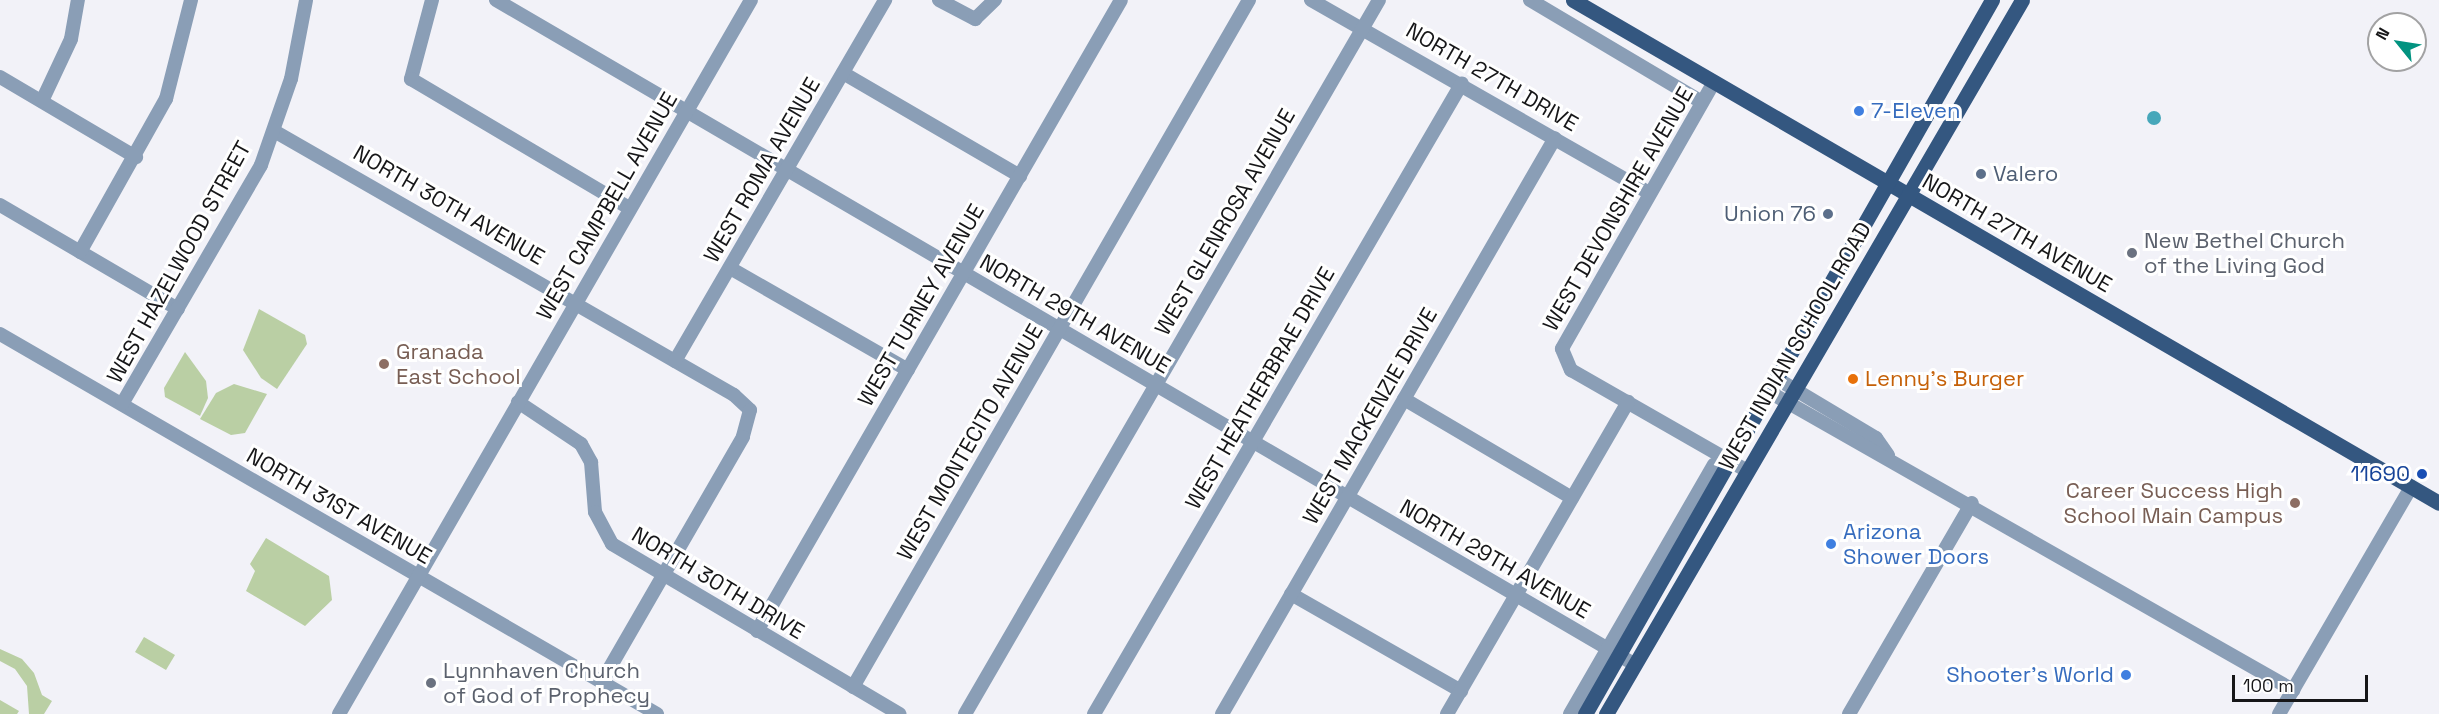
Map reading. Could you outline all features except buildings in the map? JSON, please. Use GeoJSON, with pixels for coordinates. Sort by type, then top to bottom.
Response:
{"type":"FeatureCollection","features":[{"type":"Feature","properties":{"kind":"main road","name":"NORTH 27TH AVENUE"},"geometry":{"type":"LineString","coordinates":[[1573,0],[2439,503]]}},
{"type":"Feature","properties":{"kind":"main road","name":"WEST INDIAN SCHOOL ROAD"},"geometry":{"type":"LineString","coordinates":[[1585,714],[1614,652],[1731,462],[1992,0]]}},
{"type":"Feature","properties":{"kind":"main road","name":"WEST INDIAN SCHOOL ROAD"},"geometry":{"type":"LineString","coordinates":[[1606,714],[2022,0]]}},
{"type":"Feature","properties":{"kind":"street"},"geometry":{"type":"LineString","coordinates":[[42,101],[71,39],[78,0]]}},
{"type":"Feature","properties":{"kind":"street"},"geometry":{"type":"LineString","coordinates":[[80,252],[136,157],[176,73],[191,0]]}},
{"type":"Feature","properties":{"kind":"street","name":"WEST HAZELWOOD STREET"},"geometry":{"type":"LineString","coordinates":[[123,404],[248,189],[274,130],[306,0]]}},
{"type":"Feature","properties":{"kind":"street"},"geometry":{"type":"LineString","coordinates":[[432,0],[411,79],[629,208]]}},
{"type":"Feature","properties":{"kind":"street","name":"NORTH 29TH AVENUE"},"geometry":{"type":"LineString","coordinates":[[496,0],[1634,664]]}},
{"type":"Feature","properties":{"kind":"street","name":"WEST CAMPBELL AVENUE"},"geometry":{"type":"LineString","coordinates":[[339,714],[751,0]]}},
{"type":"Feature","properties":{"kind":"street","name":"WEST ROMA AVENUE"},"geometry":{"type":"LineString","coordinates":[[675,361],[885,0]]}},
{"type":"Feature","properties":{"kind":"street"},"geometry":{"type":"LineString","coordinates":[[939,0],[980,18],[995,0]]}},
{"type":"Feature","properties":{"kind":"street","name":"WEST TURNEY AVENUE"},"geometry":{"type":"LineString","coordinates":[[757,631],[1121,0]]}},
{"type":"Feature","properties":{"kind":"street","name":"WEST MONTECITO AVENUE"},"geometry":{"type":"LineString","coordinates":[[853,687],[1249,0]]}},
{"type":"Feature","properties":{"kind":"street","name":"NORTH 27TH DRIVE"},"geometry":{"type":"LineString","coordinates":[[1311,0],[1462,83],[1650,193]]}},
{"type":"Feature","properties":{"kind":"street","name":"WEST GLENROSA AVENUE"},"geometry":{"type":"LineString","coordinates":[[965,714],[1378,0]]}},
{"type":"Feature","properties":{"kind":"street"},"geometry":{"type":"LineString","coordinates":[[1530,0],[1702,102]]}},
{"type":"Feature","properties":{"kind":"street"},"geometry":{"type":"LineString","coordinates":[[843,73],[1020,176]]}},
{"type":"Feature","properties":{"kind":"street"},"geometry":{"type":"LineString","coordinates":[[0,77],[136,157]]}},
{"type":"Feature","properties":{"kind":"street","name":"WEST DEVONSHIRE AVENUE"},"geometry":{"type":"LineString","coordinates":[[1628,402],[1570,370],[1563,358],[1564,342],[1714,82]]}},
{"type":"Feature","properties":{"kind":"street","name":"WEST HEATHERBRAE DRIVE"},"geometry":{"type":"LineString","coordinates":[[1094,714],[1462,83]]}},
{"type":"Feature","properties":{"kind":"street","name":"NORTH 30TH AVENUE"},"geometry":{"type":"LineString","coordinates":[[274,130],[741,399],[752,415],[661,576]]}},
{"type":"Feature","properties":{"kind":"street","name":"WEST MACKENZIE DRIVE"},"geometry":{"type":"LineString","coordinates":[[1222,714],[1555,138]]}},
{"type":"Feature","properties":{"kind":"street"},"geometry":{"type":"LineString","coordinates":[[0,206],[178,309]]}},
{"type":"Feature","properties":{"kind":"street"},"geometry":{"type":"LineString","coordinates":[[730,268],[908,370]]}},
{"type":"Feature","properties":{"kind":"street","name":"NORTH 31ST AVENUE"},"geometry":{"type":"LineString","coordinates":[[0,334],[602,681],[655,714]]}},
{"type":"Feature","properties":{"kind":"street"},"geometry":{"type":"LineString","coordinates":[[1775,386],[1869,451],[1888,455],[2293,690]]}},
{"type":"Feature","properties":{"kind":"street"},"geometry":{"type":"LineString","coordinates":[[1404,399],[1572,498]]}},
{"type":"Feature","properties":{"kind":"street","name":"NORTH 30TH DRIVE"},"geometry":{"type":"LineString","coordinates":[[518,402],[581,444],[591,462],[595,512],[603,533],[626,555],[900,714]]}},
{"type":"Feature","properties":{"kind":"street"},"geometry":{"type":"LineString","coordinates":[[1447,714],[1628,402],[1747,471]]}},
{"type":"Feature","properties":{"kind":"street","name":"WEST INDIAN SCHOOL ROAD"},"geometry":{"type":"LineString","coordinates":[[1570,714],[1614,652],[1714,465]]}},
{"type":"Feature","properties":{"kind":"street"},"geometry":{"type":"LineString","coordinates":[[2280,714],[2411,487]]}},
{"type":"Feature","properties":{"kind":"street"},"geometry":{"type":"LineString","coordinates":[[1849,714],[1972,504]]}},
{"type":"Feature","properties":{"kind":"street"},"geometry":{"type":"LineString","coordinates":[[602,681],[661,576]]}},
{"type":"Feature","properties":{"kind":"street"},"geometry":{"type":"LineString","coordinates":[[1291,594],[1461,691]]}},
{"type":"Feature","properties":{"kind":"green space"},"geometry":{"type":"Polygon","coordinates":[[[259,309],[305,335],[307,344],[277,389],[261,378],[243,350],[259,309]]]}},
{"type":"Feature","properties":{"kind":"green space"},"geometry":{"type":"Polygon","coordinates":[[[185,352],[206,381],[208,398],[200,416],[165,397],[164,388],[185,352]]]}},
{"type":"Feature","properties":{"kind":"green space"},"geometry":{"type":"Polygon","coordinates":[[[234,384],[267,394],[245,433],[231,435],[200,419],[216,393],[234,384]]]}},
{"type":"Feature","properties":{"kind":"green space"},"geometry":{"type":"Polygon","coordinates":[[[266,538],[329,576],[332,600],[305,626],[246,591],[255,571],[250,564],[266,538]]]}},
{"type":"Feature","properties":{"kind":"green space"},"geometry":{"type":"Polygon","coordinates":[[[144,637],[175,655],[166,670],[135,652],[144,637]]]}},
{"type":"Feature","properties":{"kind":"green space"},"geometry":{"type":"Polygon","coordinates":[[[0,649],[22,659],[34,673],[42,695],[52,701],[44,714],[29,714],[27,686],[15,669],[0,661],[0,649]]]}},
{"type":"Feature","properties":{"kind":"green space"},"geometry":{"type":"Polygon","coordinates":[[[0,700],[19,711],[17,714],[0,714],[0,700]]]}},
{"type":"Feature","properties":{"kind":"water"},"geometry":{"type":"Polygon","coordinates":[[[2154,111],[2159,113],[2161,118],[2159,123],[2154,125],[2149,123],[2147,118],[2149,113],[2154,111]]]}},
{"type":"Feature","properties":{"kind":"place","name":"7-Eleven"},"geometry":{"type":"Point","coordinates":[1859,111]}},
{"type":"Feature","properties":{"kind":"place","name":"Valero"},"geometry":{"type":"Point","coordinates":[1981,174]}},
{"type":"Feature","properties":{"kind":"place","name":"Union 76"},"geometry":{"type":"Point","coordinates":[1828,214]}},
{"type":"Feature","properties":{"kind":"place","name":"New Bethel Church of the Living God"},"geometry":{"type":"Point","coordinates":[2132,253]}},
{"type":"Feature","properties":{"kind":"place","name":"Granada East School"},"geometry":{"type":"Point","coordinates":[384,364]}},
{"type":"Feature","properties":{"kind":"place","name":"Lenny's Burger"},"geometry":{"type":"Point","coordinates":[1853,379]}},
{"type":"Feature","properties":{"kind":"place","name":"11690"},"geometry":{"type":"Point","coordinates":[2422,474]}},
{"type":"Feature","properties":{"kind":"place","name":"Career Success High School Main Campus"},"geometry":{"type":"Point","coordinates":[2295,503]}},
{"type":"Feature","properties":{"kind":"place","name":"Arizona Shower Doors"},"geometry":{"type":"Point","coordinates":[1831,544]}},
{"type":"Feature","properties":{"kind":"place","name":"Shooter's World"},"geometry":{"type":"Point","coordinates":[2126,675]}},
{"type":"Feature","properties":{"kind":"place","name":"Lynnhaven Church of God of Prophecy"},"geometry":{"type":"Point","coordinates":[431,683]}}]}
